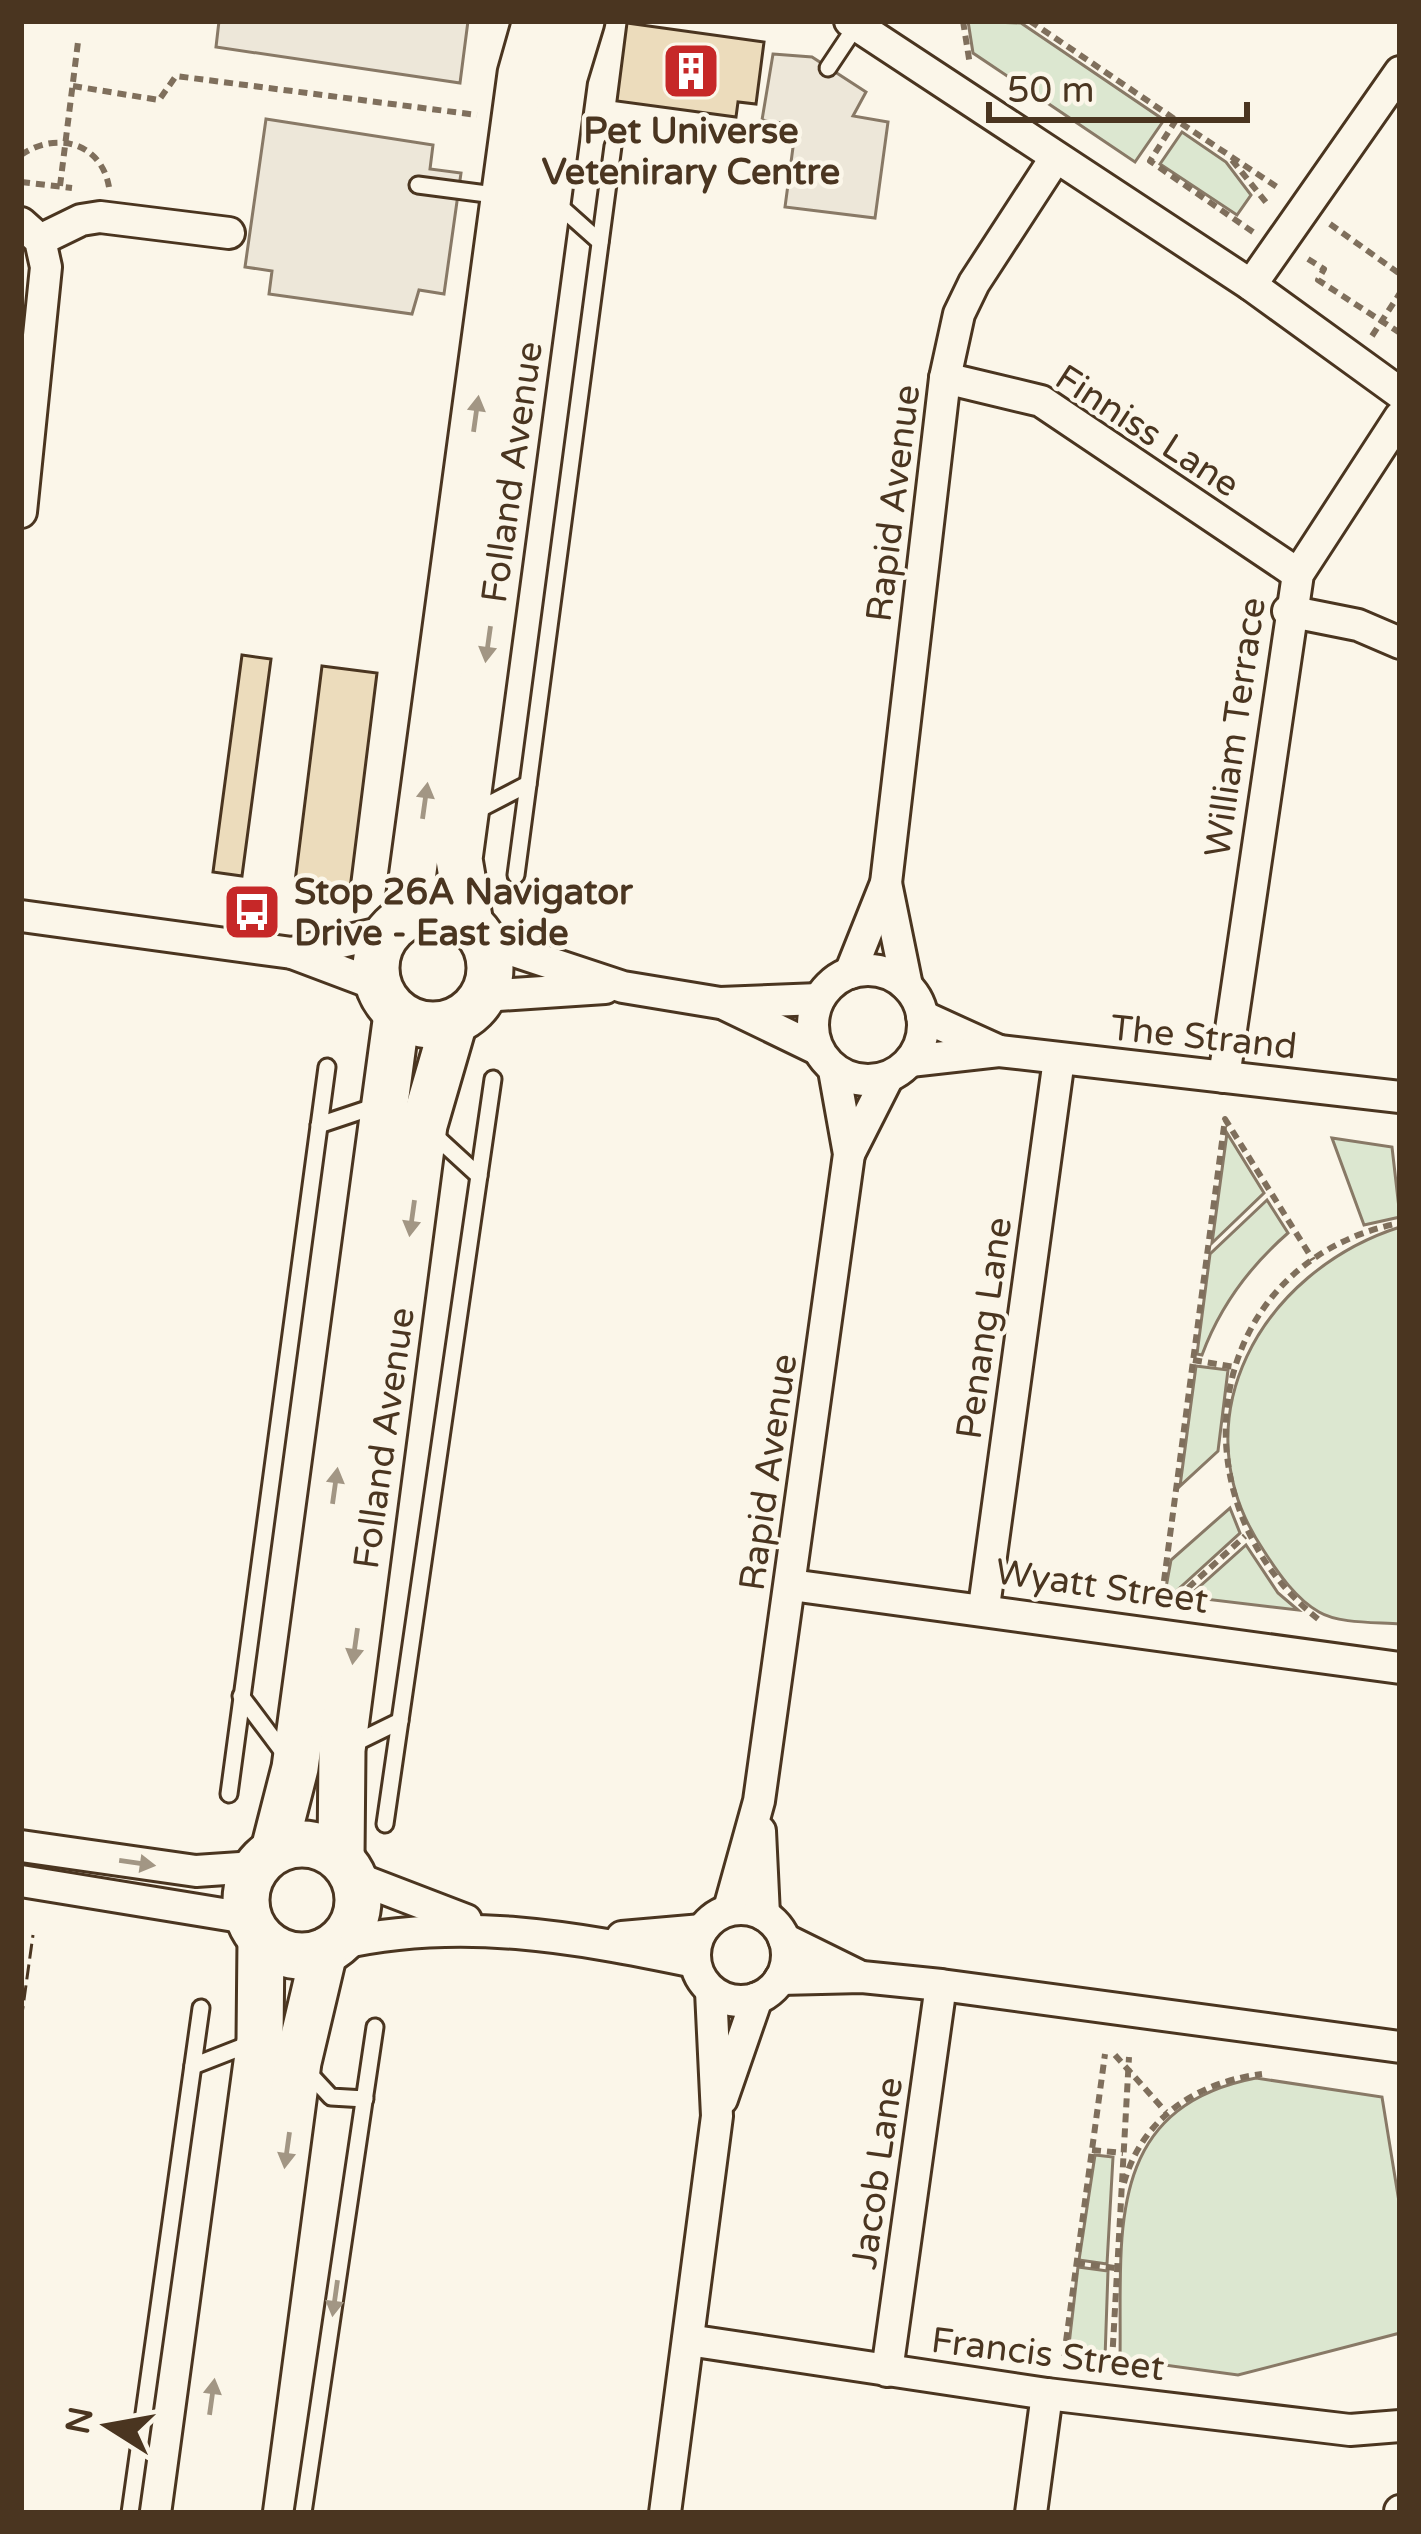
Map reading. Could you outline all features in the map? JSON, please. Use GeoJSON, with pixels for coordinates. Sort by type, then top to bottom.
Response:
{"type":"FeatureCollection","features":[{"type":"Feature","properties":{"kind":"street","name":"Folland Avenue"},"geometry":{"type":"LineString","coordinates":[[477,933],[459,859],[526,196],[521,74],[536,21]]}},
{"type":"Feature","properties":{"kind":"street","name":"Folland Avenue"},"geometry":{"type":"LineString","coordinates":[[398,923],[526,196],[580,21]]}},
{"type":"Feature","properties":{"kind":"street"},"geometry":{"type":"LineString","coordinates":[[863,26],[1054,160],[1251,285],[1400,393]]}},
{"type":"Feature","properties":{"kind":"street"},"geometry":{"type":"LineString","coordinates":[[1251,285],[1399,77]]}},
{"type":"Feature","properties":{"kind":"street","name":"Rapid Avenue"},"geometry":{"type":"LineString","coordinates":[[850,973],[886,883],[946,378],[959,314],[1054,160]]}},
{"type":"Feature","properties":{"kind":"street"},"geometry":{"type":"LineString","coordinates":[[21,512],[46,303],[30,231],[100,217],[229,233]]}},
{"type":"Feature","properties":{"kind":"street","name":"Finniss Lane"},"geometry":{"type":"LineString","coordinates":[[946,378],[1041,401],[1298,574]]}},
{"type":"Feature","properties":{"kind":"street","name":"William Terrace"},"geometry":{"type":"LineString","coordinates":[[1224,1077],[1288,611],[1298,574],[1400,417]]}},
{"type":"Feature","properties":{"kind":"street"},"geometry":{"type":"LineString","coordinates":[[1288,611],[1358,625],[1400,643]]}},
{"type":"Feature","properties":{"kind":"street","name":"Rapid Avenue"},"geometry":{"type":"LineString","coordinates":[[886,883],[907,986]]}},
{"type":"Feature","properties":{"kind":"street"},"geometry":{"type":"LineString","coordinates":[[292,953],[428,910],[451,913],[477,933],[623,987],[720,1003],[819,999]]}},
{"type":"Feature","properties":{"kind":"street"},"geometry":{"type":"LineString","coordinates":[[21,916],[292,953],[434,1026],[469,1009],[623,987]]}},
{"type":"Feature","properties":{"kind":"street"},"geometry":{"type":"LineString","coordinates":[[387,999],[376,956],[398,923]]}},
{"type":"Feature","properties":{"kind":"street"},"geometry":{"type":"LineString","coordinates":[[469,1009],[490,959],[477,933]]}},
{"type":"Feature","properties":{"kind":"street"},"geometry":{"type":"LineString","coordinates":[[720,1003],[826,1060],[869,1081],[899,1069],[918,1048],[922,1016],[907,986],[880,971],[850,973],[819,999],[813,1015],[826,1060]]}},
{"type":"Feature","properties":{"kind":"street","name":"Folland Avenue"},"geometry":{"type":"LineString","coordinates":[[348,1868],[342,1750],[406,1113],[387,999]]}},
{"type":"Feature","properties":{"kind":"street","name":"Folland Avenue"},"geometry":{"type":"LineString","coordinates":[[264,1858],[295,1768],[406,1113],[469,1009]]}},
{"type":"Feature","properties":{"kind":"street","name":"The Strand"},"geometry":{"type":"LineString","coordinates":[[922,1016],[999,1051],[1400,1097]]}},
{"type":"Feature","properties":{"kind":"street","name":"The Strand"},"geometry":{"type":"LineString","coordinates":[[899,1069],[999,1051]]}},
{"type":"Feature","properties":{"kind":"street","name":"Penang Lane"},"geometry":{"type":"LineString","coordinates":[[984,1607],[1059,1059]]}},
{"type":"Feature","properties":{"kind":"street","name":"Rapid Avenue"},"geometry":{"type":"LineString","coordinates":[[729,1909],[759,1801],[849,1154],[826,1060]]}},
{"type":"Feature","properties":{"kind":"street","name":"Rapid Avenue"},"geometry":{"type":"LineString","coordinates":[[849,1154],[899,1069]]}},
{"type":"Feature","properties":{"kind":"street","name":"Wyatt Street"},"geometry":{"type":"LineString","coordinates":[[791,1585],[984,1607],[1400,1668]]}},
{"type":"Feature","properties":{"kind":"street","name":"Rapid Avenue"},"geometry":{"type":"LineString","coordinates":[[759,1801],[774,1927]]}},
{"type":"Feature","properties":{"kind":"street"},"geometry":{"type":"LineString","coordinates":[[21,1846],[196,1871],[264,1858],[297,1843],[321,1846],[348,1868],[487,1927]]}},
{"type":"Feature","properties":{"kind":"street"},"geometry":{"type":"LineString","coordinates":[[238,2513],[279,2051],[245,1892],[264,1858]]}},
{"type":"Feature","properties":{"kind":"street"},"geometry":{"type":"LineString","coordinates":[[196,2513],[279,2051],[331,1948],[356,1913],[348,1868]]}},
{"type":"Feature","properties":{"kind":"street"},"geometry":{"type":"LineString","coordinates":[[21,1881],[254,1929],[290,1956],[394,1931],[487,1927],[592,1940],[694,1963]]}},
{"type":"Feature","properties":{"kind":"street"},"geometry":{"type":"LineString","coordinates":[[592,1940],[701,1930],[729,1909],[774,1927],[862,1977]]}},
{"type":"Feature","properties":{"kind":"street"},"geometry":{"type":"LineString","coordinates":[[717,2116],[768,1989],[774,1927]]}},
{"type":"Feature","properties":{"kind":"street"},"geometry":{"type":"LineString","coordinates":[[664,2513],[717,2116],[711,1990],[694,1963],[701,1930]]}},
{"type":"Feature","properties":{"kind":"street"},"geometry":{"type":"LineString","coordinates":[[711,1990],[741,2001],[768,1989],[862,1977],[1400,2047]]}},
{"type":"Feature","properties":{"kind":"street","name":"Jacob Lane"},"geometry":{"type":"LineString","coordinates":[[887,2372],[941,1985]]}},
{"type":"Feature","properties":{"kind":"street","name":"Francis Street"},"geometry":{"type":"LineString","coordinates":[[688,2341],[1047,2394],[1350,2430],[1400,2426]]}},
{"type":"Feature","properties":{"kind":"street"},"geometry":{"type":"LineString","coordinates":[[1031,2513],[1047,2394]]}},
{"type":"Feature","properties":{"kind":"lane"},"geometry":{"type":"LineString","coordinates":[[828,68],[863,26]]}},
{"type":"Feature","properties":{"kind":"lane"},"geometry":{"type":"LineString","coordinates":[[516,875],[613,146]]}},
{"type":"Feature","properties":{"kind":"lane"},"geometry":{"type":"LineString","coordinates":[[418,185],[526,196],[600,242]]}},
{"type":"Feature","properties":{"kind":"lane"},"geometry":{"type":"LineString","coordinates":[[465,817],[528,784]]}},
{"type":"Feature","properties":{"kind":"lane"},"geometry":{"type":"LineString","coordinates":[[229,1794],[327,1067]]}},
{"type":"Feature","properties":{"kind":"lane"},"geometry":{"type":"LineString","coordinates":[[385,1824],[494,1079]]}},
{"type":"Feature","properties":{"kind":"lane"},"geometry":{"type":"LineString","coordinates":[[319,1125],[406,1113],[479,1176]]}},
{"type":"Feature","properties":{"kind":"lane"},"geometry":{"type":"LineString","coordinates":[[241,1696],[295,1768]]}},
{"type":"Feature","properties":{"kind":"lane"},"geometry":{"type":"LineString","coordinates":[[342,1750],[400,1721]]}},
{"type":"Feature","properties":{"kind":"lane"},"geometry":{"type":"LineString","coordinates":[[130,2513],[201,2008]]}},
{"type":"Feature","properties":{"kind":"lane"},"geometry":{"type":"LineString","coordinates":[[303,2513],[375,2027]]}},
{"type":"Feature","properties":{"kind":"lane"},"geometry":{"type":"LineString","coordinates":[[193,2066],[279,2051],[331,2097],[364,2099]]}},
{"type":"Feature","properties":{"kind":"path"},"geometry":{"type":"LineString","coordinates":[[963,21],[970,69]]}},
{"type":"Feature","properties":{"kind":"path"},"geometry":{"type":"LineString","coordinates":[[1030,21],[1400,274]]}},
{"type":"Feature","properties":{"kind":"path"},"geometry":{"type":"LineString","coordinates":[[60,186],[78,42]]}},
{"type":"Feature","properties":{"kind":"path"},"geometry":{"type":"LineString","coordinates":[[73,86],[159,100],[176,76],[481,116]]}},
{"type":"Feature","properties":{"kind":"path"},"geometry":{"type":"LineString","coordinates":[[1150,161],[1175,120]]}},
{"type":"Feature","properties":{"kind":"path"},"geometry":{"type":"LineString","coordinates":[[21,155],[40,144],[65,142],[89,151],[105,170],[109,194],[92,191]]}},
{"type":"Feature","properties":{"kind":"path"},"geometry":{"type":"LineString","coordinates":[[1227,154],[1271,208]]}},
{"type":"Feature","properties":{"kind":"path"},"geometry":{"type":"LineString","coordinates":[[21,182],[76,189]]}},
{"type":"Feature","properties":{"kind":"path"},"geometry":{"type":"LineString","coordinates":[[1364,349],[1400,293]]}},
{"type":"Feature","properties":{"kind":"path"},"geometry":{"type":"LineString","coordinates":[[1162,1596],[1225,1119],[1313,1260]]}},
{"type":"Feature","properties":{"kind":"path"},"geometry":{"type":"LineString","coordinates":[[1318,1619],[1291,1598],[1246,1535],[1231,1494],[1225,1450],[1234,1366],[1256,1322],[1313,1260],[1345,1242],[1400,1223]]}},
{"type":"Feature","properties":{"kind":"path"},"geometry":{"type":"LineString","coordinates":[[1193,1360],[1234,1366]]}},
{"type":"Feature","properties":{"kind":"path"},"geometry":{"type":"LineString","coordinates":[[1177,1598],[1246,1535]]}},
{"type":"Feature","properties":{"kind":"path"},"geometry":{"type":"LineString","coordinates":[[1064,2356],[1110,2055],[1128,2068],[1166,2112]]}},
{"type":"Feature","properties":{"kind":"path"},"geometry":{"type":"LineString","coordinates":[[1112,2362],[1129,2057]]}},
{"type":"Feature","properties":{"kind":"path"},"geometry":{"type":"LineString","coordinates":[[1120,2198],[1137,2152],[1166,2112],[1220,2083],[1262,2074]]}},
{"type":"Feature","properties":{"kind":"path"},"geometry":{"type":"LineString","coordinates":[[1092,2150],[1123,2153]]}},
{"type":"Feature","properties":{"kind":"path"},"geometry":{"type":"LineString","coordinates":[[1076,2263],[1116,2268]]}},
{"type":"Feature","properties":{"kind":"green space"},"geometry":{"type":"Polygon","coordinates":[[[968,21],[1021,23],[1164,120],[1135,162],[973,53],[968,21]]]}},
{"type":"Feature","properties":{"kind":"green space"},"geometry":{"type":"Polygon","coordinates":[[[1182,132],[1226,162],[1251,195],[1237,215],[1160,164],[1182,132]]]}},
{"type":"Feature","properties":{"kind":"green space"},"geometry":{"type":"Polygon","coordinates":[[[1227,1133],[1264,1193],[1212,1243],[1227,1133]]]}},
{"type":"Feature","properties":{"kind":"green space"},"geometry":{"type":"Polygon","coordinates":[[[1332,1138],[1392,1147],[1400,1217],[1364,1225],[1332,1138]]]}},
{"type":"Feature","properties":{"kind":"green space"},"geometry":{"type":"Polygon","coordinates":[[[1267,1200],[1288,1233],[1237,1288],[1202,1355],[1197,1354],[1210,1254],[1267,1200]]]}},
{"type":"Feature","properties":{"kind":"green space"},"geometry":{"type":"Polygon","coordinates":[[[1400,1227],[1400,1624],[1347,1621],[1327,1616],[1303,1600],[1264,1551],[1239,1501],[1228,1451],[1232,1403],[1247,1356],[1273,1314],[1308,1278],[1351,1248],[1400,1227]]]}},
{"type":"Feature","properties":{"kind":"green space"},"geometry":{"type":"Polygon","coordinates":[[[1196,1366],[1228,1370],[1218,1451],[1180,1486],[1196,1366]]]}},
{"type":"Feature","properties":{"kind":"green space"},"geometry":{"type":"Polygon","coordinates":[[[1230,1508],[1240,1533],[1173,1594],[1165,1593],[1171,1560],[1230,1508]]]}},
{"type":"Feature","properties":{"kind":"green space"},"geometry":{"type":"Polygon","coordinates":[[[1246,1545],[1278,1593],[1298,1610],[1188,1597],[1246,1545]]]}},
{"type":"Feature","properties":{"kind":"green space"},"geometry":{"type":"Polygon","coordinates":[[[1256,2078],[1382,2097],[1400,2208],[1400,2333],[1238,2375],[1120,2359],[1123,2224],[1131,2184],[1146,2148],[1170,2117],[1206,2094],[1256,2078]]]}},
{"type":"Feature","properties":{"kind":"green space"},"geometry":{"type":"Polygon","coordinates":[[[1095,2155],[1113,2157],[1107,2264],[1079,2260],[1095,2155]]]}},
{"type":"Feature","properties":{"kind":"green space"},"geometry":{"type":"Polygon","coordinates":[[[1078,2267],[1108,2271],[1105,2358],[1068,2353],[1078,2267]]]}},
{"type":"Feature","properties":{"kind":"shaded area"},"geometry":{"type":"Polygon","coordinates":[[[219,21],[468,21],[460,83],[216,47],[219,21]]]}},
{"type":"Feature","properties":{"kind":"shaded area"},"geometry":{"type":"Polygon","coordinates":[[[773,54],[812,57],[866,92],[853,116],[888,122],[875,218],[785,207],[796,125],[762,120],[773,54]]]}},
{"type":"Feature","properties":{"kind":"shaded area"},"geometry":{"type":"Polygon","coordinates":[[[266,119],[433,145],[430,169],[461,173],[444,294],[419,290],[412,314],[269,294],[272,271],[245,267],[266,119]]]}},
{"type":"Feature","properties":{"kind":"building","name":"Pet Universe Vetenirary Centre"},"geometry":{"type":"Polygon","coordinates":[[[627,23],[764,42],[756,104],[738,102],[736,117],[617,101],[627,23]]]}},
{"type":"Feature","properties":{"kind":"building"},"geometry":{"type":"Polygon","coordinates":[[[242,655],[271,659],[242,876],[213,872],[242,655]]]}},
{"type":"Feature","properties":{"kind":"building"},"geometry":{"type":"Polygon","coordinates":[[[322,666],[377,673],[350,889],[295,882],[322,666]]]}},
{"type":"Feature","properties":{"kind":"fence"},"geometry":{"type":"LineString","coordinates":[[21,2021],[33,1935]]}},
{"type":"Feature","properties":{"kind":"place","name":"Pet Universe Vetenirary Centre"},"geometry":{"type":"Point","coordinates":[691,71]}},
{"type":"Feature","properties":{"kind":"place","name":"Stop 26A Navigator Drive - East side"},"geometry":{"type":"Point","coordinates":[252,912]}}]}
